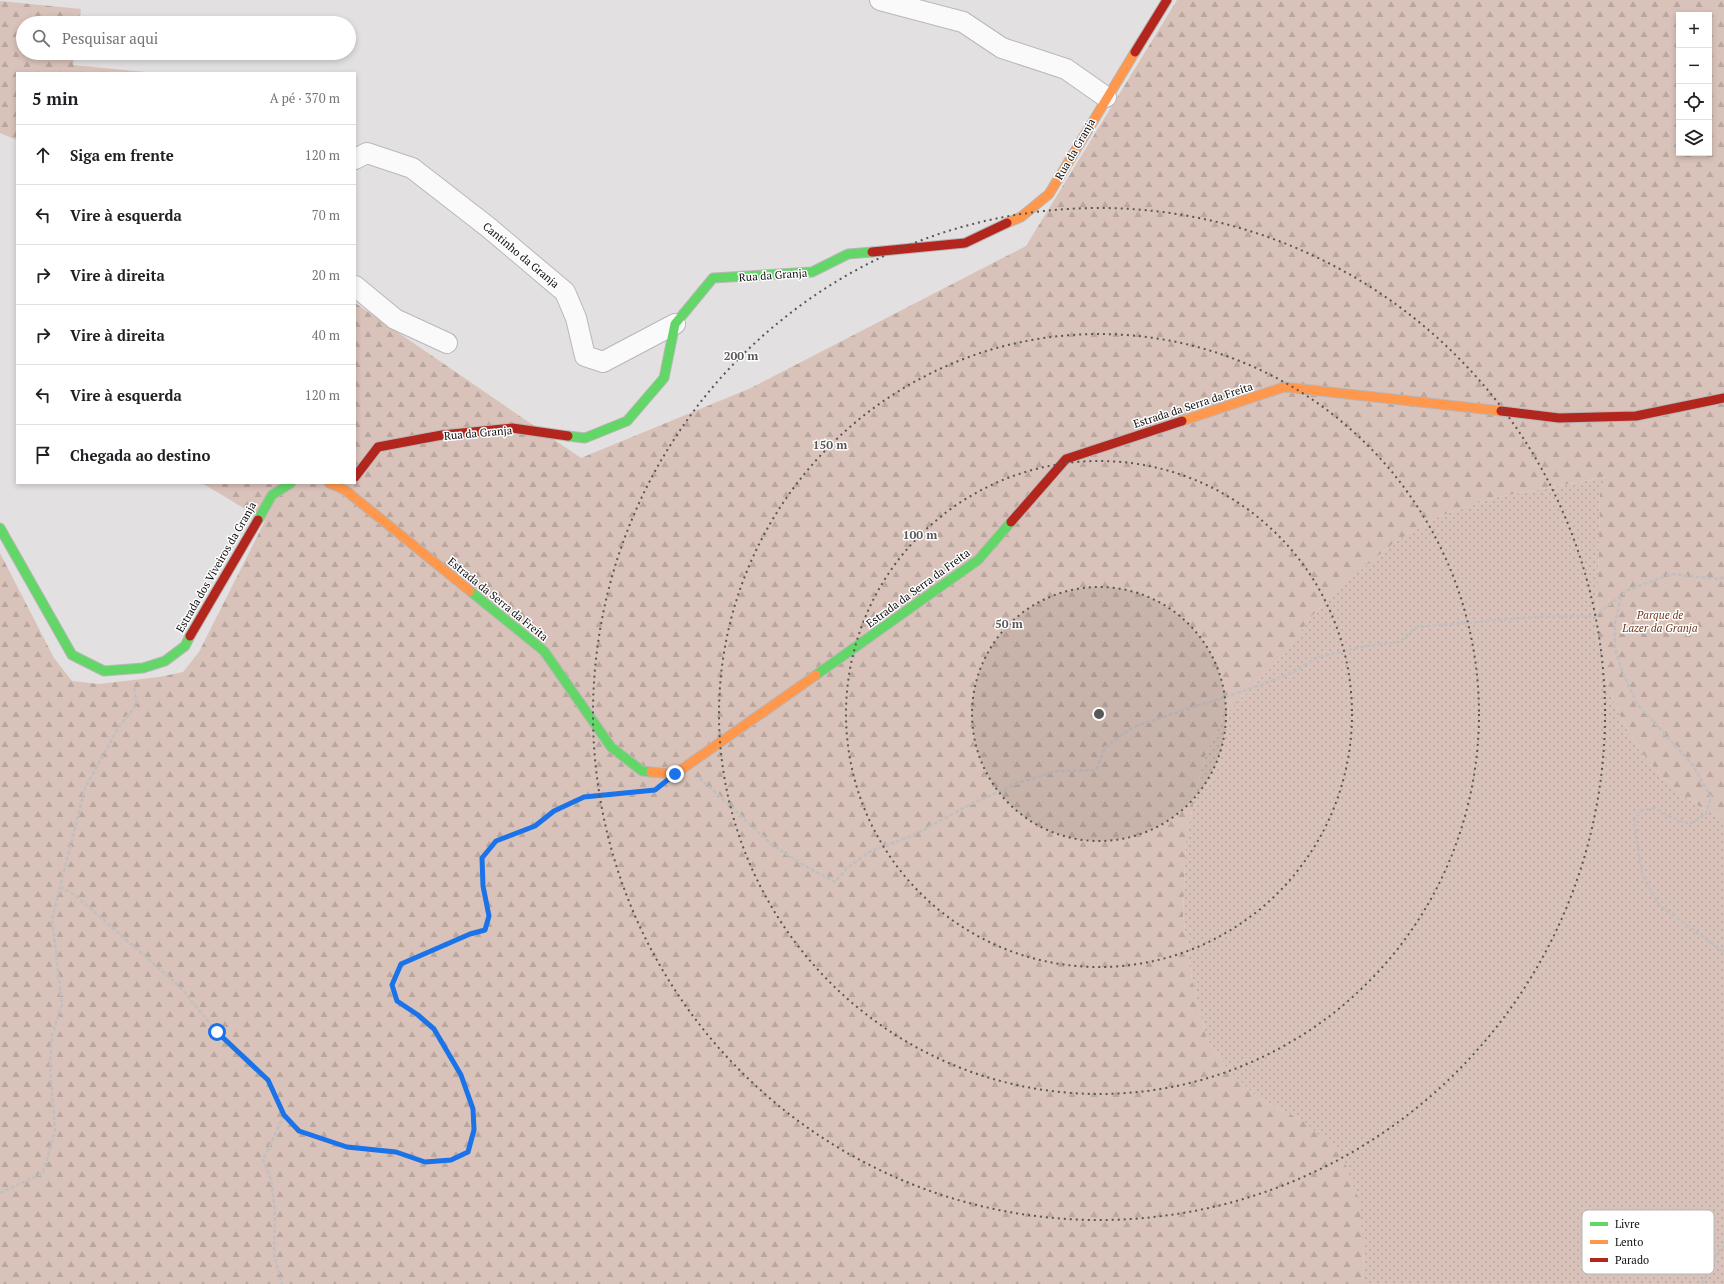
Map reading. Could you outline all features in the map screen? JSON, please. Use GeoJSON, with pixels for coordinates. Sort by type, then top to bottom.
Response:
{"type":"FeatureCollection","features":[{"type":"Feature","properties":{"kind":"street"},"geometry":{"type":"LineString","coordinates":[[880,0],[963,22],[1002,48],[1066,69],[1106,97]]}},
{"type":"Feature","properties":{"kind":"street","name":"Rua da Granja"},"geometry":{"type":"LineString","coordinates":[[356,471],[378,447],[442,435],[512,428],[585,438],[627,420],[664,378],[675,324],[713,278],[812,272],[848,254],[965,243],[1021,217],[1049,194],[1106,97],[1167,0]]}},
{"type":"Feature","properties":{"kind":"street","name":"Cantinho da Granja"},"geometry":{"type":"LineString","coordinates":[[356,158],[366,153],[412,168],[488,226],[565,292],[576,318],[585,356],[603,362],[675,324]]}},
{"type":"Feature","properties":{"kind":"street"},"geometry":{"type":"LineString","coordinates":[[356,287],[395,319],[448,343]]}},
{"type":"Feature","properties":{"kind":"street","name":"Estrada da Serra da Freita"},"geometry":{"type":"LineString","coordinates":[[346,484],[544,651],[611,747],[642,771],[675,774],[978,560],[1066,459],[1284,387],[1559,418],[1636,416],[1724,398]]}},
{"type":"Feature","properties":{"kind":"street","name":"Estrada dos Viveiros da Granja"},"geometry":{"type":"LineString","coordinates":[[0,528],[72,655],[104,671],[143,668],[165,661],[185,646],[272,495],[289,484]]}},
{"type":"Feature","properties":{"kind":"path"},"geometry":{"type":"LineString","coordinates":[[686,766],[771,844],[805,866],[834,882],[847,868],[869,852],[914,835],[971,804],[1021,782],[1057,771],[1096,770],[1105,747],[1133,726],[1267,683],[1293,672],[1318,657],[1366,646],[1399,642],[1418,627],[1534,617],[1595,616],[1628,590],[1671,574],[1718,579],[1724,577]]}},
{"type":"Feature","properties":{"kind":"path"},"geometry":{"type":"LineString","coordinates":[[1621,596],[1615,622],[1615,649],[1622,671],[1637,704],[1692,764],[1711,797],[1706,814],[1690,824],[1672,818],[1655,808],[1640,811],[1634,822],[1642,874],[1659,905],[1724,952]]}},
{"type":"Feature","properties":{"kind":"path"},"geometry":{"type":"LineString","coordinates":[[0,1193],[43,1173],[54,1131],[50,1065],[52,1035],[62,1006],[52,919],[85,788],[120,725],[137,705],[132,669]]}},
{"type":"Feature","properties":{"kind":"path"},"geometry":{"type":"LineString","coordinates":[[60,887],[73,894],[89,906],[180,987],[217,1032],[268,1080],[284,1115],[299,1131],[347,1147],[396,1152],[425,1162],[451,1160],[468,1152],[474,1130],[473,1109],[461,1075],[434,1029],[418,1015],[397,1001],[392,985],[401,964],[470,934],[485,930],[489,916],[483,886],[482,858],[496,841],[535,826],[554,811],[584,797],[648,791]]}},
{"type":"Feature","properties":{"kind":"path"},"geometry":{"type":"LineString","coordinates":[[282,1284],[274,1255],[275,1211],[271,1180],[263,1160],[284,1115]]}},
{"type":"Feature","properties":{"kind":"path"},"geometry":{"type":"LineString","coordinates":[[1714,1261],[1719,1251],[1724,1246]]}},
{"type":"Feature","properties":{"kind":"path"},"geometry":{"type":"LineString","coordinates":[[1702,1284],[1707,1274]]}},
{"type":"Feature","properties":{"kind":"green space","name":"Parque de Lazer da Granja"},"geometry":{"type":"Polygon","coordinates":[[[1177,0],[1724,0],[1724,819],[1698,805],[1674,787],[1653,766],[1635,741],[1620,715],[1609,687],[1601,658],[1597,629],[1600,494],[1605,477],[1493,498],[1440,516],[1396,541],[1339,588],[1310,618],[1286,652],[1224,716],[1204,758],[1186,837],[1183,915],[1192,980],[1207,1039],[1227,1069],[1257,1097],[1303,1121],[1342,1155],[1359,1200],[1364,1252],[1362,1284],[0,1284],[0,553],[54,658],[72,681],[99,684],[159,677],[183,672],[199,652],[265,521],[204,484],[356,484],[356,304],[581,458],[751,388],[1026,246],[1177,0]]]}},
{"type":"Feature","properties":{"kind":"green space"},"geometry":{"type":"Polygon","coordinates":[[[0,1],[81,9],[80,16],[16,16],[16,60],[74,60],[73,65],[145,72],[16,72],[16,140],[0,133],[0,1]]]}},
{"type":"Feature","properties":{"kind":"green space"},"geometry":{"type":"Polygon","coordinates":[[[1606,477],[1600,494],[1597,629],[1601,658],[1609,687],[1620,715],[1635,741],[1653,766],[1674,787],[1698,805],[1724,819],[1724,1284],[1362,1284],[1364,1252],[1303,1121],[1257,1097],[1227,1069],[1207,1039],[1192,980],[1183,915],[1186,837],[1204,758],[1224,716],[1286,652],[1310,618],[1339,588],[1396,541],[1440,516],[1493,498],[1606,477]]]}},
{"type":"Feature","properties":{"kind":"traffic: fast"},"geometry":{"type":"LineString","coordinates":[[568,436],[585,438],[627,421],[664,378],[675,324],[713,278],[812,272],[848,254],[872,252]]}},
{"type":"Feature","properties":{"kind":"traffic: fast"},"geometry":{"type":"LineString","coordinates":[[258,520],[272,495],[289,484]]}},
{"type":"Feature","properties":{"kind":"traffic: fast"},"geometry":{"type":"LineString","coordinates":[[816,675],[978,560],[1011,522]]}},
{"type":"Feature","properties":{"kind":"traffic: fast"},"geometry":{"type":"LineString","coordinates":[[0,528],[72,655],[104,671],[143,668],[165,661],[185,646],[190,636]]}},
{"type":"Feature","properties":{"kind":"traffic: fast"},"geometry":{"type":"LineString","coordinates":[[470,591],[544,651],[611,747],[642,771],[651,772]]}},
{"type":"Feature","properties":{"kind":"traffic: slow"},"geometry":{"type":"LineString","coordinates":[[1007,223],[1021,217],[1049,194],[1135,52]]}},
{"type":"Feature","properties":{"kind":"traffic: slow"},"geometry":{"type":"LineString","coordinates":[[1182,421],[1284,387],[1501,411]]}},
{"type":"Feature","properties":{"kind":"traffic: slow"},"geometry":{"type":"LineString","coordinates":[[331,484],[345,490],[470,591]]}},
{"type":"Feature","properties":{"kind":"traffic: slow"},"geometry":{"type":"LineString","coordinates":[[651,772],[675,774],[816,675]]}},
{"type":"Feature","properties":{"kind":"traffic: jam"},"geometry":{"type":"LineString","coordinates":[[1135,52],[1167,0]]}},
{"type":"Feature","properties":{"kind":"traffic: jam"},"geometry":{"type":"LineString","coordinates":[[872,252],[965,243],[1007,223]]}},
{"type":"Feature","properties":{"kind":"traffic: jam"},"geometry":{"type":"LineString","coordinates":[[1501,411],[1559,418],[1636,416],[1724,398]]}},
{"type":"Feature","properties":{"kind":"traffic: jam"},"geometry":{"type":"LineString","coordinates":[[1011,522],[1066,459],[1182,421]]}},
{"type":"Feature","properties":{"kind":"traffic: jam"},"geometry":{"type":"LineString","coordinates":[[356,476],[378,447],[442,435],[512,428],[568,436]]}},
{"type":"Feature","properties":{"kind":"traffic: jam"},"geometry":{"type":"LineString","coordinates":[[190,636],[258,520]]}},
{"type":"Feature","properties":{"kind":"route"},"geometry":{"type":"LineString","coordinates":[[217,1032],[268,1080],[284,1115],[299,1131],[347,1147],[396,1152],[425,1162],[451,1160],[468,1152],[474,1130],[473,1109],[461,1075],[434,1029],[418,1015],[397,1001],[392,985],[401,964],[470,934],[485,930],[489,916],[483,886],[482,858],[496,841],[535,826],[554,811],[584,797],[655,790],[675,774]]}}]}
